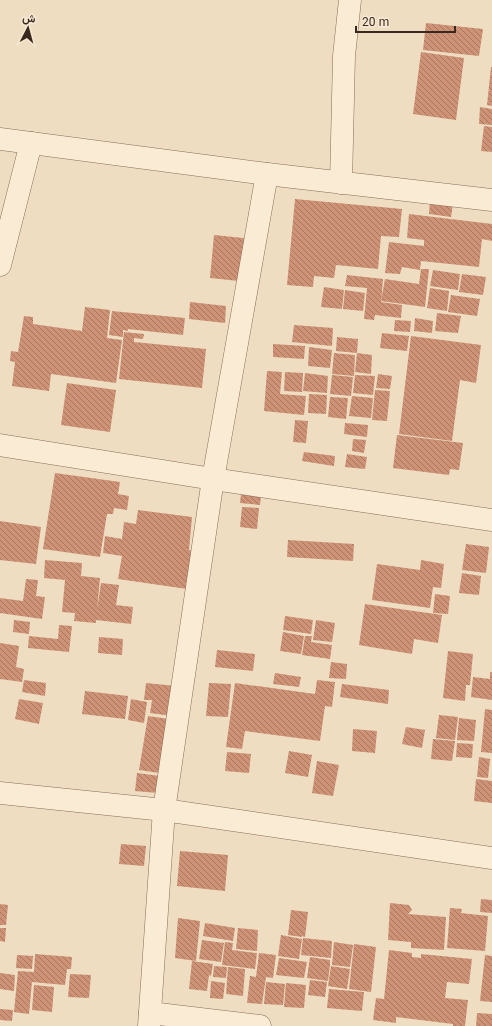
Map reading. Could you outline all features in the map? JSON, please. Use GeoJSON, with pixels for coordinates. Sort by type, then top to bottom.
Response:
{"type":"FeatureCollection","features":[{"type":"Feature","properties":{"kind":"street"},"geometry":{"type":"LineString","coordinates":[[341,183],[344,56],[350,0]]}},
{"type":"Feature","properties":{"kind":"street"},"geometry":{"type":"LineString","coordinates":[[0,139],[267,174],[492,200]]}},
{"type":"Feature","properties":{"kind":"street"},"geometry":{"type":"LineString","coordinates":[[0,265],[31,143]]}},
{"type":"Feature","properties":{"kind":"street"},"geometry":{"type":"LineString","coordinates":[[260,1026],[149,1019],[164,810],[213,479],[267,174]]}},
{"type":"Feature","properties":{"kind":"street"},"geometry":{"type":"LineString","coordinates":[[0,446],[492,520]]}},
{"type":"Feature","properties":{"kind":"street"},"geometry":{"type":"LineString","coordinates":[[0,793],[164,810],[492,858]]}},
{"type":"Feature","properties":{"kind":"building"},"geometry":{"type":"Polygon","coordinates":[[[426,23],[483,29],[479,56],[423,50],[426,23]]]}},
{"type":"Feature","properties":{"kind":"building"},"geometry":{"type":"Polygon","coordinates":[[[421,52],[464,58],[456,120],[413,114],[421,52]]]}},
{"type":"Feature","properties":{"kind":"building"},"geometry":{"type":"Polygon","coordinates":[[[492,67],[492,106],[487,105],[492,67]]]}},
{"type":"Feature","properties":{"kind":"building"},"geometry":{"type":"Polygon","coordinates":[[[480,107],[492,109],[492,125],[479,124],[480,107]]]}},
{"type":"Feature","properties":{"kind":"building"},"geometry":{"type":"Polygon","coordinates":[[[484,126],[492,127],[492,152],[481,151],[484,126]]]}},
{"type":"Feature","properties":{"kind":"building"},"geometry":{"type":"Polygon","coordinates":[[[295,199],[402,209],[399,237],[381,236],[378,269],[336,265],[334,278],[314,276],[313,287],[287,285],[295,199]]]}},
{"type":"Feature","properties":{"kind":"building"},"geometry":{"type":"Polygon","coordinates":[[[430,201],[453,204],[451,217],[429,214],[430,201]]]}},
{"type":"Feature","properties":{"kind":"building"},"geometry":{"type":"Polygon","coordinates":[[[409,214],[492,224],[492,241],[482,239],[479,267],[421,261],[420,270],[402,267],[400,274],[385,273],[389,242],[424,246],[424,240],[407,238],[409,214]]]}},
{"type":"Feature","properties":{"kind":"building"},"geometry":{"type":"Polygon","coordinates":[[[214,235],[253,239],[239,281],[210,278],[214,235]]]}},
{"type":"Feature","properties":{"kind":"building"},"geometry":{"type":"Polygon","coordinates":[[[421,269],[429,269],[425,307],[381,301],[385,279],[419,284],[421,269]]]}},
{"type":"Feature","properties":{"kind":"building"},"geometry":{"type":"Polygon","coordinates":[[[433,270],[460,274],[458,290],[430,286],[433,270]]]}},
{"type":"Feature","properties":{"kind":"building"},"geometry":{"type":"Polygon","coordinates":[[[462,274],[486,277],[483,295],[459,292],[462,274]]]}},
{"type":"Feature","properties":{"kind":"building"},"geometry":{"type":"Polygon","coordinates":[[[347,275],[383,279],[381,302],[402,305],[401,318],[375,315],[374,320],[364,319],[367,288],[345,286],[347,275]]]}},
{"type":"Feature","properties":{"kind":"building"},"geometry":{"type":"Polygon","coordinates":[[[324,287],[344,290],[342,309],[321,307],[324,287]]]}},
{"type":"Feature","properties":{"kind":"building"},"geometry":{"type":"Polygon","coordinates":[[[430,288],[449,291],[447,311],[427,308],[430,288]]]}},
{"type":"Feature","properties":{"kind":"building"},"geometry":{"type":"Polygon","coordinates":[[[345,290],[365,293],[363,311],[343,309],[345,290]]]}},
{"type":"Feature","properties":{"kind":"building"},"geometry":{"type":"Polygon","coordinates":[[[451,295],[480,299],[477,316],[448,312],[451,295]]]}},
{"type":"Feature","properties":{"kind":"building"},"geometry":{"type":"Polygon","coordinates":[[[190,302],[226,306],[225,323],[189,319],[190,302]]]}},
{"type":"Feature","properties":{"kind":"building"},"geometry":{"type":"Polygon","coordinates":[[[85,307],[110,310],[107,338],[122,340],[116,383],[51,374],[49,391],[12,386],[15,362],[10,361],[11,351],[18,352],[24,316],[33,317],[33,324],[82,331],[85,307]]]}},
{"type":"Feature","properties":{"kind":"building"},"geometry":{"type":"Polygon","coordinates":[[[112,311],[185,318],[183,335],[128,329],[128,331],[123,330],[123,337],[109,335],[112,311]]]}},
{"type":"Feature","properties":{"kind":"building"},"geometry":{"type":"Polygon","coordinates":[[[437,313],[461,316],[458,333],[435,331],[437,313]]]}},
{"type":"Feature","properties":{"kind":"building"},"geometry":{"type":"Polygon","coordinates":[[[415,318],[433,321],[432,333],[414,331],[415,318]]]}},
{"type":"Feature","properties":{"kind":"building"},"geometry":{"type":"Polygon","coordinates":[[[395,320],[411,321],[410,332],[394,331],[395,320]]]}},
{"type":"Feature","properties":{"kind":"building"},"geometry":{"type":"Polygon","coordinates":[[[294,325],[333,328],[332,346],[292,342],[294,325]]]}},
{"type":"Feature","properties":{"kind":"building"},"geometry":{"type":"Polygon","coordinates":[[[124,332],[144,334],[143,339],[134,338],[134,342],[206,349],[202,388],[119,379],[124,332]]]}},
{"type":"Feature","properties":{"kind":"building"},"geometry":{"type":"Polygon","coordinates":[[[382,333],[409,336],[407,351],[380,348],[382,333]]]}},
{"type":"Feature","properties":{"kind":"building"},"geometry":{"type":"Polygon","coordinates":[[[411,336],[481,345],[476,383],[460,380],[452,441],[399,434],[411,336]]]}},
{"type":"Feature","properties":{"kind":"building"},"geometry":{"type":"Polygon","coordinates":[[[337,337],[358,339],[357,353],[336,351],[337,337]]]}},
{"type":"Feature","properties":{"kind":"building"},"geometry":{"type":"Polygon","coordinates":[[[273,344],[305,346],[304,359],[273,357],[273,344]]]}},
{"type":"Feature","properties":{"kind":"building"},"geometry":{"type":"Polygon","coordinates":[[[309,347],[332,350],[330,368],[308,366],[309,347]]]}},
{"type":"Feature","properties":{"kind":"building"},"geometry":{"type":"Polygon","coordinates":[[[334,353],[355,355],[354,376],[332,374],[334,353]]]}},
{"type":"Feature","properties":{"kind":"building"},"geometry":{"type":"Polygon","coordinates":[[[357,353],[372,355],[371,374],[355,372],[357,353]]]}},
{"type":"Feature","properties":{"kind":"building"},"geometry":{"type":"Polygon","coordinates":[[[267,371],[282,372],[280,394],[306,396],[304,415],[264,411],[267,371]]]}},
{"type":"Feature","properties":{"kind":"building"},"geometry":{"type":"Polygon","coordinates":[[[285,372],[303,373],[302,392],[284,391],[285,372]]]}},
{"type":"Feature","properties":{"kind":"building"},"geometry":{"type":"Polygon","coordinates":[[[305,373],[328,376],[327,393],[303,391],[305,373]]]}},
{"type":"Feature","properties":{"kind":"building"},"geometry":{"type":"Polygon","coordinates":[[[378,374],[392,376],[390,389],[376,388],[378,374]]]}},
{"type":"Feature","properties":{"kind":"building"},"geometry":{"type":"Polygon","coordinates":[[[332,375],[353,377],[351,396],[330,394],[332,375]]]}},
{"type":"Feature","properties":{"kind":"building"},"geometry":{"type":"Polygon","coordinates":[[[355,375],[375,376],[373,395],[353,393],[355,375]]]}},
{"type":"Feature","properties":{"kind":"building"},"geometry":{"type":"Polygon","coordinates":[[[67,383],[116,390],[110,432],[61,425],[67,383]]]}},
{"type":"Feature","properties":{"kind":"building"},"geometry":{"type":"Polygon","coordinates":[[[375,390],[390,391],[387,421],[372,420],[375,390]]]}},
{"type":"Feature","properties":{"kind":"building"},"geometry":{"type":"Polygon","coordinates":[[[309,394],[327,395],[326,414],[308,413],[309,394]]]}},
{"type":"Feature","properties":{"kind":"building"},"geometry":{"type":"Polygon","coordinates":[[[352,396],[373,398],[371,418],[349,416],[352,396]]]}},
{"type":"Feature","properties":{"kind":"building"},"geometry":{"type":"Polygon","coordinates":[[[330,397],[348,398],[346,419],[328,417],[330,397]]]}},
{"type":"Feature","properties":{"kind":"building"},"geometry":{"type":"Polygon","coordinates":[[[295,420],[308,421],[306,443],[293,442],[295,420]]]}},
{"type":"Feature","properties":{"kind":"building"},"geometry":{"type":"Polygon","coordinates":[[[345,423],[368,425],[367,437],[344,434],[345,423]]]}},
{"type":"Feature","properties":{"kind":"building"},"geometry":{"type":"Polygon","coordinates":[[[397,435],[463,443],[459,470],[450,469],[449,475],[393,468],[397,435]]]}},
{"type":"Feature","properties":{"kind":"building"},"geometry":{"type":"Polygon","coordinates":[[[353,439],[366,440],[364,453],[352,451],[353,439]]]}},
{"type":"Feature","properties":{"kind":"building"},"geometry":{"type":"Polygon","coordinates":[[[304,452],[335,456],[334,466],[302,461],[304,452]]]}},
{"type":"Feature","properties":{"kind":"building"},"geometry":{"type":"Polygon","coordinates":[[[347,454],[367,457],[365,469],[345,467],[347,454]]]}},
{"type":"Feature","properties":{"kind":"building"},"geometry":{"type":"Polygon","coordinates":[[[55,473],[120,482],[118,494],[129,496],[127,510],[114,508],[113,514],[107,514],[100,557],[43,549],[55,473]]]}},
{"type":"Feature","properties":{"kind":"building"},"geometry":{"type":"Polygon","coordinates":[[[241,494],[261,496],[260,505],[240,503],[241,494]]]}},
{"type":"Feature","properties":{"kind":"building"},"geometry":{"type":"Polygon","coordinates":[[[242,507],[259,508],[257,529],[240,527],[242,507]]]}},
{"type":"Feature","properties":{"kind":"building"},"geometry":{"type":"Polygon","coordinates":[[[138,510],[192,517],[189,550],[192,551],[187,589],[118,579],[122,556],[103,553],[105,536],[122,539],[124,522],[136,524],[138,510]]]}},
{"type":"Feature","properties":{"kind":"building"},"geometry":{"type":"Polygon","coordinates":[[[0,521],[41,527],[36,564],[0,560],[0,521]]]}},
{"type":"Feature","properties":{"kind":"building"},"geometry":{"type":"Polygon","coordinates":[[[288,540],[354,544],[353,561],[287,557],[288,540]]]}},
{"type":"Feature","properties":{"kind":"building"},"geometry":{"type":"Polygon","coordinates":[[[466,544],[489,547],[486,573],[462,570],[466,544]]]}},
{"type":"Feature","properties":{"kind":"building"},"geometry":{"type":"Polygon","coordinates":[[[45,560],[82,563],[81,576],[100,578],[97,610],[101,583],[119,585],[116,605],[133,607],[131,624],[96,620],[96,623],[74,621],[75,613],[62,612],[65,580],[44,578],[45,560]]]}},
{"type":"Feature","properties":{"kind":"building"},"geometry":{"type":"Polygon","coordinates":[[[421,560],[444,564],[441,588],[433,587],[430,608],[372,600],[377,564],[420,570],[421,560]]]}},
{"type":"Feature","properties":{"kind":"building"},"geometry":{"type":"Polygon","coordinates":[[[462,573],[481,576],[479,595],[459,593],[462,573]]]}},
{"type":"Feature","properties":{"kind":"building"},"geometry":{"type":"Polygon","coordinates":[[[26,579],[38,580],[36,596],[45,597],[42,619],[0,613],[0,598],[23,601],[26,579]]]}},
{"type":"Feature","properties":{"kind":"building"},"geometry":{"type":"Polygon","coordinates":[[[435,594],[450,596],[448,614],[433,613],[435,594]]]}},
{"type":"Feature","properties":{"kind":"building"},"geometry":{"type":"Polygon","coordinates":[[[365,604],[442,615],[438,643],[414,639],[412,654],[359,645],[365,604]]]}},
{"type":"Feature","properties":{"kind":"building"},"geometry":{"type":"Polygon","coordinates":[[[285,616],[313,620],[311,634],[283,630],[285,616]]]}},
{"type":"Feature","properties":{"kind":"building"},"geometry":{"type":"Polygon","coordinates":[[[14,620],[30,622],[29,634],[13,632],[14,620]]]}},
{"type":"Feature","properties":{"kind":"building"},"geometry":{"type":"Polygon","coordinates":[[[316,620],[335,623],[332,642],[313,640],[316,620]]]}},
{"type":"Feature","properties":{"kind":"building"},"geometry":{"type":"Polygon","coordinates":[[[59,625],[72,626],[69,652],[28,648],[29,636],[58,639],[59,625]]]}},
{"type":"Feature","properties":{"kind":"building"},"geometry":{"type":"Polygon","coordinates":[[[283,632],[304,636],[301,654],[280,651],[283,632]]]}},
{"type":"Feature","properties":{"kind":"building"},"geometry":{"type":"Polygon","coordinates":[[[305,636],[312,636],[311,642],[332,645],[330,659],[302,655],[305,636]]]}},
{"type":"Feature","properties":{"kind":"building"},"geometry":{"type":"Polygon","coordinates":[[[99,637],[123,639],[122,655],[98,653],[99,637]]]}},
{"type":"Feature","properties":{"kind":"building"},"geometry":{"type":"Polygon","coordinates":[[[0,643],[19,646],[16,667],[24,669],[22,682],[0,679],[0,643]]]}},
{"type":"Feature","properties":{"kind":"building"},"geometry":{"type":"Polygon","coordinates":[[[217,650],[255,654],[253,671],[215,667],[217,650]]]}},
{"type":"Feature","properties":{"kind":"building"},"geometry":{"type":"Polygon","coordinates":[[[448,651],[473,654],[470,685],[466,685],[465,701],[443,698],[448,651]]]}},
{"type":"Feature","properties":{"kind":"building"},"geometry":{"type":"Polygon","coordinates":[[[331,662],[347,664],[346,679],[329,678],[331,662]]]}},
{"type":"Feature","properties":{"kind":"building"},"geometry":{"type":"Polygon","coordinates":[[[490,672],[492,672],[492,700],[471,697],[473,677],[490,679],[490,672]]]}},
{"type":"Feature","properties":{"kind":"building"},"geometry":{"type":"Polygon","coordinates":[[[275,673],[301,677],[299,687],[273,684],[275,673]]]}},
{"type":"Feature","properties":{"kind":"building"},"geometry":{"type":"Polygon","coordinates":[[[24,680],[46,683],[45,696],[22,692],[24,680]]]}},
{"type":"Feature","properties":{"kind":"building"},"geometry":{"type":"Polygon","coordinates":[[[317,680],[335,682],[332,707],[325,706],[320,741],[245,731],[242,749],[226,747],[235,683],[315,694],[317,680]]]}},
{"type":"Feature","properties":{"kind":"building"},"geometry":{"type":"Polygon","coordinates":[[[146,683],[176,686],[172,716],[150,713],[152,700],[144,700],[146,683]]]}},
{"type":"Feature","properties":{"kind":"building"},"geometry":{"type":"Polygon","coordinates":[[[209,683],[231,684],[228,717],[206,716],[209,683]]]}},
{"type":"Feature","properties":{"kind":"building"},"geometry":{"type":"Polygon","coordinates":[[[342,684],[389,690],[388,704],[340,697],[342,684]]]}},
{"type":"Feature","properties":{"kind":"building"},"geometry":{"type":"Polygon","coordinates":[[[85,691],[128,696],[125,719],[82,714],[85,691]]]}},
{"type":"Feature","properties":{"kind":"building"},"geometry":{"type":"Polygon","coordinates":[[[19,699],[43,703],[39,724],[15,719],[19,699]]]}},
{"type":"Feature","properties":{"kind":"building"},"geometry":{"type":"Polygon","coordinates":[[[131,699],[147,702],[144,723],[128,720],[131,699]]]}},
{"type":"Feature","properties":{"kind":"building"},"geometry":{"type":"Polygon","coordinates":[[[485,709],[492,710],[492,753],[481,752],[485,709]]]}},
{"type":"Feature","properties":{"kind":"building"},"geometry":{"type":"Polygon","coordinates":[[[439,715],[458,717],[455,740],[436,738],[439,715]]]}},
{"type":"Feature","properties":{"kind":"building"},"geometry":{"type":"Polygon","coordinates":[[[148,716],[169,719],[159,773],[139,770],[148,716]]]}},
{"type":"Feature","properties":{"kind":"building"},"geometry":{"type":"Polygon","coordinates":[[[459,718],[476,720],[474,741],[457,740],[459,718]]]}},
{"type":"Feature","properties":{"kind":"building"},"geometry":{"type":"Polygon","coordinates":[[[406,727],[425,730],[422,748],[402,744],[406,727]]]}},
{"type":"Feature","properties":{"kind":"building"},"geometry":{"type":"Polygon","coordinates":[[[353,729],[377,731],[375,753],[352,751],[353,729]]]}},
{"type":"Feature","properties":{"kind":"building"},"geometry":{"type":"Polygon","coordinates":[[[433,739],[455,741],[452,761],[431,759],[433,739]]]}},
{"type":"Feature","properties":{"kind":"building"},"geometry":{"type":"Polygon","coordinates":[[[457,743],[473,744],[472,758],[456,757],[457,743]]]}},
{"type":"Feature","properties":{"kind":"building"},"geometry":{"type":"Polygon","coordinates":[[[289,751],[312,755],[308,777],[285,773],[289,751]]]}},
{"type":"Feature","properties":{"kind":"building"},"geometry":{"type":"Polygon","coordinates":[[[227,752],[251,754],[249,773],[225,771],[227,752]]]}},
{"type":"Feature","properties":{"kind":"building"},"geometry":{"type":"Polygon","coordinates":[[[479,757],[490,759],[488,778],[477,777],[479,757]]]}},
{"type":"Feature","properties":{"kind":"building"},"geometry":{"type":"Polygon","coordinates":[[[317,761],[339,765],[333,796],[312,793],[317,761]]]}},
{"type":"Feature","properties":{"kind":"building"},"geometry":{"type":"Polygon","coordinates":[[[137,773],[160,776],[158,793],[135,791],[137,773]]]}},
{"type":"Feature","properties":{"kind":"building"},"geometry":{"type":"Polygon","coordinates":[[[476,779],[492,781],[492,803],[474,801],[476,779]]]}},
{"type":"Feature","properties":{"kind":"building"},"geometry":{"type":"Polygon","coordinates":[[[121,844],[146,846],[144,866],[119,864],[121,844]]]}},
{"type":"Feature","properties":{"kind":"building"},"geometry":{"type":"Polygon","coordinates":[[[180,851],[228,855],[225,891],[177,886],[180,851]]]}},
{"type":"Feature","properties":{"kind":"building"},"geometry":{"type":"Polygon","coordinates":[[[481,899],[492,900],[492,913],[480,912],[481,899]]]}},
{"type":"Feature","properties":{"kind":"building"},"geometry":{"type":"Polygon","coordinates":[[[390,903],[409,905],[412,910],[408,914],[446,917],[444,950],[411,948],[411,942],[388,940],[390,903]]]}},
{"type":"Feature","properties":{"kind":"building"},"geometry":{"type":"Polygon","coordinates":[[[0,904],[8,905],[6,925],[0,925],[0,904]]]}},
{"type":"Feature","properties":{"kind":"building"},"geometry":{"type":"Polygon","coordinates":[[[450,908],[462,909],[461,913],[488,916],[485,951],[447,948],[450,908]]]}},
{"type":"Feature","properties":{"kind":"building"},"geometry":{"type":"Polygon","coordinates":[[[291,910],[308,912],[305,937],[288,935],[291,910]]]}},
{"type":"Feature","properties":{"kind":"building"},"geometry":{"type":"Polygon","coordinates":[[[178,918],[200,921],[196,961],[175,958],[178,918]]]}},
{"type":"Feature","properties":{"kind":"building"},"geometry":{"type":"Polygon","coordinates":[[[205,923],[235,928],[233,941],[203,936],[205,923]]]}},
{"type":"Feature","properties":{"kind":"building"},"geometry":{"type":"Polygon","coordinates":[[[0,928],[6,928],[5,942],[0,941],[0,928]]]}},
{"type":"Feature","properties":{"kind":"building"},"geometry":{"type":"Polygon","coordinates":[[[238,928],[258,930],[257,951],[236,949],[238,928]]]}},
{"type":"Feature","properties":{"kind":"building"},"geometry":{"type":"Polygon","coordinates":[[[281,935],[302,939],[299,959],[278,956],[281,935]]]}},
{"type":"Feature","properties":{"kind":"building"},"geometry":{"type":"Polygon","coordinates":[[[303,938],[332,941],[331,958],[301,955],[303,938]]]}},
{"type":"Feature","properties":{"kind":"building"},"geometry":{"type":"Polygon","coordinates":[[[202,940],[224,943],[221,962],[199,959],[202,940]]]}},
{"type":"Feature","properties":{"kind":"building"},"geometry":{"type":"Polygon","coordinates":[[[225,942],[233,943],[232,950],[257,953],[255,969],[222,965],[225,942]]]}},
{"type":"Feature","properties":{"kind":"building"},"geometry":{"type":"Polygon","coordinates":[[[334,942],[353,945],[350,967],[332,965],[334,942]]]}},
{"type":"Feature","properties":{"kind":"building"},"geometry":{"type":"Polygon","coordinates":[[[354,944],[376,947],[371,992],[349,989],[354,944]]]}},
{"type":"Feature","properties":{"kind":"building"},"geometry":{"type":"Polygon","coordinates":[[[389,950],[412,953],[412,957],[421,958],[421,954],[472,959],[469,984],[447,982],[445,998],[468,1000],[465,1026],[453,1026],[453,1024],[396,1017],[396,1023],[373,1020],[376,998],[384,999],[389,950]]]}},
{"type":"Feature","properties":{"kind":"building"},"geometry":{"type":"Polygon","coordinates":[[[259,953],[276,955],[273,978],[266,977],[262,1004],[247,1003],[250,976],[256,977],[259,953]]]}},
{"type":"Feature","properties":{"kind":"building"},"geometry":{"type":"Polygon","coordinates":[[[35,954],[72,957],[71,969],[67,969],[65,985],[32,982],[29,1014],[14,1012],[18,971],[34,972],[35,954]]]}},
{"type":"Feature","properties":{"kind":"building"},"geometry":{"type":"Polygon","coordinates":[[[17,955],[33,956],[32,969],[16,968],[17,955]]]}},
{"type":"Feature","properties":{"kind":"building"},"geometry":{"type":"Polygon","coordinates":[[[485,955],[492,956],[492,1002],[480,1001],[485,955]]]}},
{"type":"Feature","properties":{"kind":"building"},"geometry":{"type":"Polygon","coordinates":[[[310,957],[330,960],[328,981],[307,978],[310,957]]]}},
{"type":"Feature","properties":{"kind":"building"},"geometry":{"type":"Polygon","coordinates":[[[279,958],[307,962],[304,978],[276,975],[279,958]]]}},
{"type":"Feature","properties":{"kind":"building"},"geometry":{"type":"Polygon","coordinates":[[[192,961],[213,964],[211,976],[209,975],[207,991],[189,989],[192,961]]]}},
{"type":"Feature","properties":{"kind":"building"},"geometry":{"type":"Polygon","coordinates":[[[214,966],[227,967],[226,978],[213,977],[214,966]]]}},
{"type":"Feature","properties":{"kind":"building"},"geometry":{"type":"Polygon","coordinates":[[[331,966],[350,969],[347,989],[328,986],[331,966]]]}},
{"type":"Feature","properties":{"kind":"building"},"geometry":{"type":"Polygon","coordinates":[[[228,967],[245,969],[243,996],[226,994],[228,967]]]}},
{"type":"Feature","properties":{"kind":"building"},"geometry":{"type":"Polygon","coordinates":[[[0,973],[15,975],[14,991],[0,989],[0,973]]]}},
{"type":"Feature","properties":{"kind":"building"},"geometry":{"type":"Polygon","coordinates":[[[70,974],[91,975],[89,998],[68,997],[70,974]]]}},
{"type":"Feature","properties":{"kind":"building"},"geometry":{"type":"Polygon","coordinates":[[[310,980],[327,982],[325,997],[308,995],[310,980]]]}},
{"type":"Feature","properties":{"kind":"building"},"geometry":{"type":"Polygon","coordinates":[[[211,981],[225,983],[223,999],[210,998],[211,981]]]}},
{"type":"Feature","properties":{"kind":"building"},"geometry":{"type":"Polygon","coordinates":[[[266,982],[285,984],[283,1005],[264,1004],[266,982]]]}},
{"type":"Feature","properties":{"kind":"building"},"geometry":{"type":"Polygon","coordinates":[[[286,983],[306,985],[304,1008],[284,1007],[286,983]]]}},
{"type":"Feature","properties":{"kind":"building"},"geometry":{"type":"Polygon","coordinates":[[[34,985],[54,987],[52,1012],[32,1010],[34,985]]]}},
{"type":"Feature","properties":{"kind":"building"},"geometry":{"type":"Polygon","coordinates":[[[329,989],[364,992],[362,1011],[327,1008],[329,989]]]}},
{"type":"Feature","properties":{"kind":"building"},"geometry":{"type":"Polygon","coordinates":[[[0,1009],[13,1010],[12,1021],[0,1020],[0,1009]]]}},
{"type":"Feature","properties":{"kind":"building"},"geometry":{"type":"Polygon","coordinates":[[[477,1013],[492,1014],[492,1026],[476,1026],[477,1013]]]}}]}
